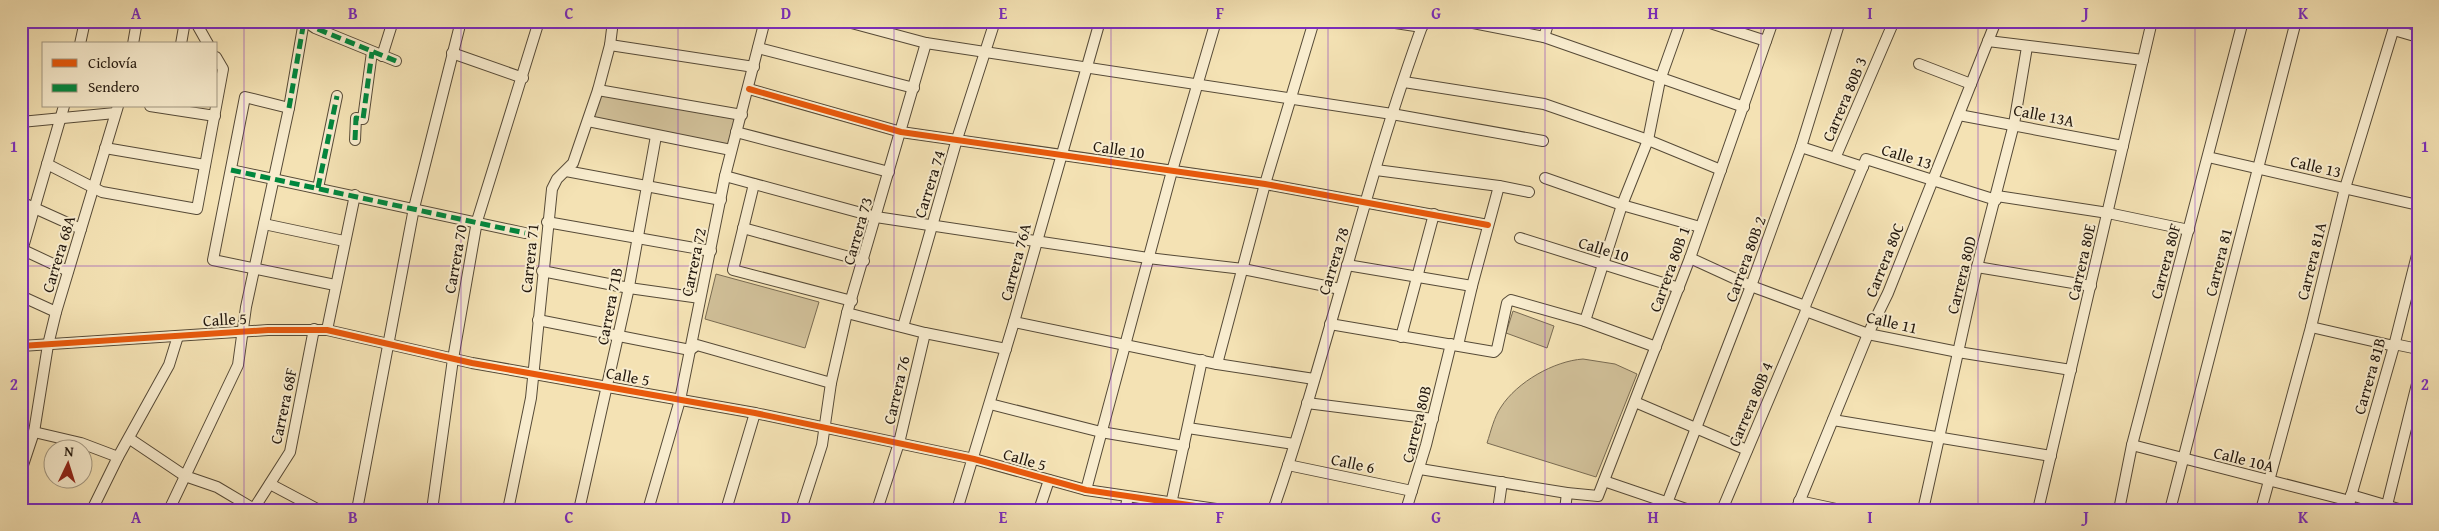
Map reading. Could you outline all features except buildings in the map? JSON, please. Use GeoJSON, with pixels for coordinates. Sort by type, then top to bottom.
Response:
{"type":"FeatureCollection","features":[{"type":"Feature","properties":{"kind":"street"},"geometry":{"type":"LineString","coordinates":[[81,42],[86,21]]}},
{"type":"Feature","properties":{"kind":"street"},"geometry":{"type":"LineString","coordinates":[[133,42],[138,21]]}},
{"type":"Feature","properties":{"kind":"street"},"geometry":{"type":"LineString","coordinates":[[181,42],[185,21]]}},
{"type":"Feature","properties":{"kind":"street"},"geometry":{"type":"LineString","coordinates":[[195,21],[207,42]]}},
{"type":"Feature","properties":{"kind":"street"},"geometry":{"type":"LineString","coordinates":[[169,510],[238,365],[255,267],[289,108],[304,21],[315,28],[396,61]]}},
{"type":"Feature","properties":{"kind":"street"},"geometry":{"type":"LineString","coordinates":[[382,56],[393,21]]}},
{"type":"Feature","properties":{"kind":"street"},"geometry":{"type":"LineString","coordinates":[[357,510],[414,208],[461,21]]}},
{"type":"Feature","properties":{"kind":"street","name":"Carrera 70"},"geometry":{"type":"LineString","coordinates":[[432,510],[453,359],[477,221],[523,78],[539,21]]}},
{"type":"Feature","properties":{"kind":"street","name":"Carrera 71"},"geometry":{"type":"LineString","coordinates":[[508,510],[534,373],[542,271],[552,189],[557,179],[573,163],[598,90],[610,45],[613,21]]}},
{"type":"Feature","properties":{"kind":"street"},"geometry":{"type":"LineString","coordinates":[[744,21],[766,23]]}},
{"type":"Feature","properties":{"kind":"street"},"geometry":{"type":"LineString","coordinates":[[844,21],[926,43],[1198,86],[1392,114],[1544,141]]}},
{"type":"Feature","properties":{"kind":"street","name":"Carrera 74"},"geometry":{"type":"LineString","coordinates":[[904,327],[957,139],[995,21]]}},
{"type":"Feature","properties":{"kind":"street","name":"Carrera 76A"},"geometry":{"type":"LineString","coordinates":[[957,510],[974,459],[1100,21]]}},
{"type":"Feature","properties":{"kind":"street"},"geometry":{"type":"LineString","coordinates":[[1086,490],[1172,171],[1216,21]]}},
{"type":"Feature","properties":{"kind":"street"},"geometry":{"type":"LineString","coordinates":[[1217,364],[1265,184],[1314,21]]}},
{"type":"Feature","properties":{"kind":"street"},"geometry":{"type":"LineString","coordinates":[[1382,21],[1423,24]]}},
{"type":"Feature","properties":{"kind":"street"},"geometry":{"type":"LineString","coordinates":[[1463,21],[1544,37],[1660,80],[1744,107]]}},
{"type":"Feature","properties":{"kind":"street"},"geometry":{"type":"LineString","coordinates":[[1544,37],[1549,21]]}},
{"type":"Feature","properties":{"kind":"street"},"geometry":{"type":"LineString","coordinates":[[1585,322],[1622,205],[1648,140],[1660,80],[1681,21]]}},
{"type":"Feature","properties":{"kind":"street"},"geometry":{"type":"LineString","coordinates":[[1704,21],[1766,41]]}},
{"type":"Feature","properties":{"kind":"street","name":"Carrera 80B 1"},"geometry":{"type":"LineString","coordinates":[[1567,493],[1598,496],[1679,288],[1773,21]]}},
{"type":"Feature","properties":{"kind":"street","name":"Carrera 80B 2"},"geometry":{"type":"LineString","coordinates":[[1667,503],[1752,286],[1801,147],[1840,21]]}},
{"type":"Feature","properties":{"kind":"street","name":"Carrera 80B 3"},"geometry":{"type":"LineString","coordinates":[[1801,147],[1836,156],[1894,21]]}},
{"type":"Feature","properties":{"kind":"street","name":"Carrera 80C"},"geometry":{"type":"LineString","coordinates":[[1798,505],[1868,334],[1888,293],[1996,21]]}},
{"type":"Feature","properties":{"kind":"street","name":"Carrera 80E"},"geometry":{"type":"LineString","coordinates":[[2038,510],[2152,21]]}},
{"type":"Feature","properties":{"kind":"street","name":"Carrera 80F"},"geometry":{"type":"LineString","coordinates":[[2119,510],[2132,445],[2243,21]]}},
{"type":"Feature","properties":{"kind":"street","name":"Carrera 81"},"geometry":{"type":"LineString","coordinates":[[2170,510],[2296,21]]}},
{"type":"Feature","properties":{"kind":"street","name":"Carrera 72"},"geometry":{"type":"LineString","coordinates":[[648,510],[680,400],[725,176],[766,23]]}},
{"type":"Feature","properties":{"kind":"street","name":"Carrera 78"},"geometry":{"type":"LineString","coordinates":[[1273,510],[1367,203],[1392,114],[1423,24]]}},
{"type":"Feature","properties":{"kind":"street"},"geometry":{"type":"LineString","coordinates":[[2395,26],[2418,37]]}},
{"type":"Feature","properties":{"kind":"street","name":"Carrera 81A"},"geometry":{"type":"LineString","coordinates":[[2261,510],[2311,327],[2345,188],[2395,26]]}},
{"type":"Feature","properties":{"kind":"street"},"geometry":{"type":"LineString","coordinates":[[1988,40],[2027,47],[2143,60]]}},
{"type":"Feature","properties":{"kind":"street","name":"Carrera 73"},"geometry":{"type":"LineString","coordinates":[[801,510],[822,445],[832,383],[847,313],[864,261],[926,43]]}},
{"type":"Feature","properties":{"kind":"street"},"geometry":{"type":"LineString","coordinates":[[610,45],[754,67]]}},
{"type":"Feature","properties":{"kind":"street","name":"Carrera 80D"},"geometry":{"type":"LineString","coordinates":[[1923,510],[1976,266],[1996,198],[2014,124],[2027,47]]}},
{"type":"Feature","properties":{"kind":"street"},"geometry":{"type":"LineString","coordinates":[[758,48],[914,88]]}},
{"type":"Feature","properties":{"kind":"street"},"geometry":{"type":"LineString","coordinates":[[355,140],[356,118],[363,119],[372,52]]}},
{"type":"Feature","properties":{"kind":"street"},"geometry":{"type":"LineString","coordinates":[[452,52],[523,78]]}},
{"type":"Feature","properties":{"kind":"street"},"geometry":{"type":"LineString","coordinates":[[218,60],[223,69],[218,98]]}},
{"type":"Feature","properties":{"kind":"street"},"geometry":{"type":"LineString","coordinates":[[1919,64],[1971,84]]}},
{"type":"Feature","properties":{"kind":"street"},"geometry":{"type":"LineString","coordinates":[[1404,82],[1544,104],[1648,140],[1721,170]]}},
{"type":"Feature","properties":{"kind":"street","name":"Calle 10"},"geometry":{"type":"LineString","coordinates":[[748,89],[901,132],[1265,184],[1488,225]]}},
{"type":"Feature","properties":{"kind":"street"},"geometry":{"type":"LineString","coordinates":[[598,90],[742,115]]}},
{"type":"Feature","properties":{"kind":"street"},"geometry":{"type":"LineString","coordinates":[[318,188],[337,96]]}},
{"type":"Feature","properties":{"kind":"street"},"geometry":{"type":"LineString","coordinates":[[289,108],[245,97],[213,260],[255,267],[335,285]]}},
{"type":"Feature","properties":{"kind":"street"},"geometry":{"type":"LineString","coordinates":[[63,108],[22,251],[68,271]]}},
{"type":"Feature","properties":{"kind":"street"},"geometry":{"type":"LineString","coordinates":[[173,108],[215,116]]}},
{"type":"Feature","properties":{"kind":"street"},"geometry":{"type":"LineString","coordinates":[[47,164],[102,192],[197,209],[216,108]]}},
{"type":"Feature","properties":{"kind":"street"},"geometry":{"type":"LineString","coordinates":[[21,122],[60,119],[116,110]]}},
{"type":"Feature","properties":{"kind":"street","name":"Carrera 68A"},"geometry":{"type":"LineString","coordinates":[[21,471],[34,432],[48,345],[56,312],[116,110]]}},
{"type":"Feature","properties":{"kind":"street","name":"Calle 13A"},"geometry":{"type":"LineString","coordinates":[[1959,115],[2123,146]]}},
{"type":"Feature","properties":{"kind":"street"},"geometry":{"type":"LineString","coordinates":[[588,121],[731,150]]}},
{"type":"Feature","properties":{"kind":"street"},"geometry":{"type":"LineString","coordinates":[[736,132],[889,172]]}},
{"type":"Feature","properties":{"kind":"street","name":"Carrera 71B"},"geometry":{"type":"LineString","coordinates":[[578,510],[619,337],[648,188],[656,136]]}},
{"type":"Feature","properties":{"kind":"street"},"geometry":{"type":"LineString","coordinates":[[105,148],[205,165]]}},
{"type":"Feature","properties":{"kind":"street","name":"Calle 13"},"geometry":{"type":"LineString","coordinates":[[1836,156],[1933,179],[1996,198],[2108,213],[2189,230]]}},
{"type":"Feature","properties":{"kind":"street","name":"Calle 13"},"geometry":{"type":"LineString","coordinates":[[2208,157],[2418,205]]}},
{"type":"Feature","properties":{"kind":"street","name":"Carrera 80B 4"},"geometry":{"type":"LineString","coordinates":[[1722,510],[1865,163]]}},
{"type":"Feature","properties":{"kind":"street"},"geometry":{"type":"LineString","coordinates":[[231,170],[477,221],[525,233]]}},
{"type":"Feature","properties":{"kind":"street"},"geometry":{"type":"LineString","coordinates":[[1376,170],[1499,186],[1529,192]]}},
{"type":"Feature","properties":{"kind":"street"},"geometry":{"type":"LineString","coordinates":[[566,171],[648,188],[721,200]]}},
{"type":"Feature","properties":{"kind":"street"},"geometry":{"type":"LineString","coordinates":[[725,176],[876,217],[1036,239],[1148,258],[1243,269],[1340,289]]}},
{"type":"Feature","properties":{"kind":"street"},"geometry":{"type":"LineString","coordinates":[[1545,178],[1622,205],[1700,227]]}},
{"type":"Feature","properties":{"kind":"street"},"geometry":{"type":"LineString","coordinates":[[754,184],[733,270],[852,301]]}},
{"type":"Feature","properties":{"kind":"street","name":"Carrera 80B"},"geometry":{"type":"LineString","coordinates":[[1406,510],[1420,469],[1499,186]]}},
{"type":"Feature","properties":{"kind":"street"},"geometry":{"type":"LineString","coordinates":[[327,330],[354,195]]}},
{"type":"Feature","properties":{"kind":"street"},"geometry":{"type":"LineString","coordinates":[[21,202],[81,229]]}},
{"type":"Feature","properties":{"kind":"street"},"geometry":{"type":"LineString","coordinates":[[1401,337],[1434,214]]}},
{"type":"Feature","properties":{"kind":"street"},"geometry":{"type":"LineString","coordinates":[[547,222],[711,251]]}},
{"type":"Feature","properties":{"kind":"street"},"geometry":{"type":"LineString","coordinates":[[264,224],[344,241]]}},
{"type":"Feature","properties":{"kind":"street"},"geometry":{"type":"LineString","coordinates":[[743,228],[864,261]]}},
{"type":"Feature","properties":{"kind":"street","name":"Calle 10"},"geometry":{"type":"LineString","coordinates":[[1520,238],[1679,288]]}},
{"type":"Feature","properties":{"kind":"street","name":"Carrera 81B"},"geometry":{"type":"LineString","coordinates":[[2349,502],[2394,345],[2418,250]]}},
{"type":"Feature","properties":{"kind":"street","name":"Calle 11"},"geometry":{"type":"LineString","coordinates":[[1690,258],[1868,334],[1958,352],[2072,370]]}},
{"type":"Feature","properties":{"kind":"street"},"geometry":{"type":"LineString","coordinates":[[1347,265],[1472,286]]}},
{"type":"Feature","properties":{"kind":"street"},"geometry":{"type":"LineString","coordinates":[[1976,266],[2091,286]]}},
{"type":"Feature","properties":{"kind":"street"},"geometry":{"type":"LineString","coordinates":[[542,271],[629,288],[700,298]]}},
{"type":"Feature","properties":{"kind":"street"},"geometry":{"type":"LineString","coordinates":[[21,296],[56,312]]}},
{"type":"Feature","properties":{"kind":"street"},"geometry":{"type":"LineString","coordinates":[[1330,324],[1496,351],[1507,303],[1511,300],[1585,322],[1656,347]]}},
{"type":"Feature","properties":{"kind":"street"},"geometry":{"type":"LineString","coordinates":[[847,313],[924,333],[1006,349]]}},
{"type":"Feature","properties":{"kind":"street"},"geometry":{"type":"LineString","coordinates":[[538,320],[690,350],[697,345],[832,383]]}},
{"type":"Feature","properties":{"kind":"street"},"geometry":{"type":"LineString","coordinates":[[1014,322],[1217,364],[1314,379]]}},
{"type":"Feature","properties":{"kind":"street"},"geometry":{"type":"LineString","coordinates":[[2311,327],[2418,349]]}},
{"type":"Feature","properties":{"kind":"street","name":"Carrera 68F"},"geometry":{"type":"LineString","coordinates":[[254,509],[290,452],[314,329]]}},
{"type":"Feature","properties":{"kind":"street","name":"Calle 5"},"geometry":{"type":"LineString","coordinates":[[21,346],[243,332],[327,330],[453,359],[755,413],[974,459],[1086,490],[1171,504],[1223,510]]}},
{"type":"Feature","properties":{"kind":"street","name":"Carrera 76"},"geometry":{"type":"LineString","coordinates":[[878,510],[899,444],[924,333]]}},
{"type":"Feature","properties":{"kind":"street"},"geometry":{"type":"LineString","coordinates":[[92,510],[118,457],[130,439],[169,366],[178,336]]}},
{"type":"Feature","properties":{"kind":"street"},"geometry":{"type":"LineString","coordinates":[[1171,504],[1202,360]]}},
{"type":"Feature","properties":{"kind":"street"},"geometry":{"type":"LineString","coordinates":[[2387,505],[2418,380]]}},
{"type":"Feature","properties":{"kind":"street"},"geometry":{"type":"LineString","coordinates":[[1635,402],[1747,450]]}},
{"type":"Feature","properties":{"kind":"street"},"geometry":{"type":"LineString","coordinates":[[1306,403],[1433,419]]}},
{"type":"Feature","properties":{"kind":"street"},"geometry":{"type":"LineString","coordinates":[[990,404],[1102,432],[1184,446]]}},
{"type":"Feature","properties":{"kind":"street"},"geometry":{"type":"LineString","coordinates":[[726,510],[755,413]]}},
{"type":"Feature","properties":{"kind":"street"},"geometry":{"type":"LineString","coordinates":[[1833,420],[2051,456]]}},
{"type":"Feature","properties":{"kind":"street"},"geometry":{"type":"LineString","coordinates":[[1188,428],[1294,444]]}},
{"type":"Feature","properties":{"kind":"street"},"geometry":{"type":"LineString","coordinates":[[34,432],[80,443],[118,457]]}},
{"type":"Feature","properties":{"kind":"street"},"geometry":{"type":"LineString","coordinates":[[130,439],[185,476],[216,487],[254,509]]}},
{"type":"Feature","properties":{"kind":"street","name":"Calle 10A"},"geometry":{"type":"LineString","coordinates":[[2132,445],[2349,502],[2387,505],[2402,510]]}},
{"type":"Feature","properties":{"kind":"street","name":"Calle 6"},"geometry":{"type":"LineString","coordinates":[[1288,465],[1412,491]]}},
{"type":"Feature","properties":{"kind":"street"},"geometry":{"type":"LineString","coordinates":[[1420,469],[1567,493],[1566,510]]}},
{"type":"Feature","properties":{"kind":"street"},"geometry":{"type":"LineString","coordinates":[[1039,510],[1049,480]]}},
{"type":"Feature","properties":{"kind":"street"},"geometry":{"type":"LineString","coordinates":[[1604,481],[1689,510]]}},
{"type":"Feature","properties":{"kind":"street"},"geometry":{"type":"LineString","coordinates":[[1498,510],[1502,482]]}},
{"type":"Feature","properties":{"kind":"street"},"geometry":{"type":"LineString","coordinates":[[270,484],[319,510]]}},
{"type":"Feature","properties":{"kind":"street"},"geometry":{"type":"LineString","coordinates":[[1124,510],[1128,497]]}},
{"type":"Feature","properties":{"kind":"street"},"geometry":{"type":"LineString","coordinates":[[1798,505],[1841,510]]}},
{"type":"Feature","properties":{"kind":"shaded area"},"geometry":{"type":"Polygon","coordinates":[[[599,94],[735,119],[727,147],[591,120],[599,94]]]}},
{"type":"Feature","properties":{"kind":"shaded area"},"geometry":{"type":"Polygon","coordinates":[[[716,274],[819,302],[805,348],[705,319],[716,274]]]}},
{"type":"Feature","properties":{"kind":"shaded area"},"geometry":{"type":"Polygon","coordinates":[[[1513,311],[1554,326],[1547,348],[1506,333],[1513,311]]]}},
{"type":"Feature","properties":{"kind":"shaded area"},"geometry":{"type":"Polygon","coordinates":[[[1583,359],[1615,364],[1637,374],[1596,477],[1487,443],[1499,411],[1516,389],[1549,368],[1583,359]]]}},
{"type":"Feature","properties":{"kind":"marked path"},"geometry":{"type":"LineString","coordinates":[[289,108],[304,21]]}},
{"type":"Feature","properties":{"kind":"marked path"},"geometry":{"type":"LineString","coordinates":[[305,21],[315,28],[396,61]]}},
{"type":"Feature","properties":{"kind":"marked path"},"geometry":{"type":"LineString","coordinates":[[355,140],[356,118],[363,119],[372,52]]}},
{"type":"Feature","properties":{"kind":"marked path"},"geometry":{"type":"LineString","coordinates":[[318,188],[337,96]]}},
{"type":"Feature","properties":{"kind":"marked path"},"geometry":{"type":"LineString","coordinates":[[231,170],[525,233]]}},
{"type":"Feature","properties":{"kind":"cycle path"},"geometry":{"type":"LineString","coordinates":[[749,89],[901,132],[1265,184],[1488,225]]}},
{"type":"Feature","properties":{"kind":"cycle path"},"geometry":{"type":"LineString","coordinates":[[21,346],[268,330],[327,330],[472,363],[755,413],[974,459],[1086,490],[1223,510]]}}]}
